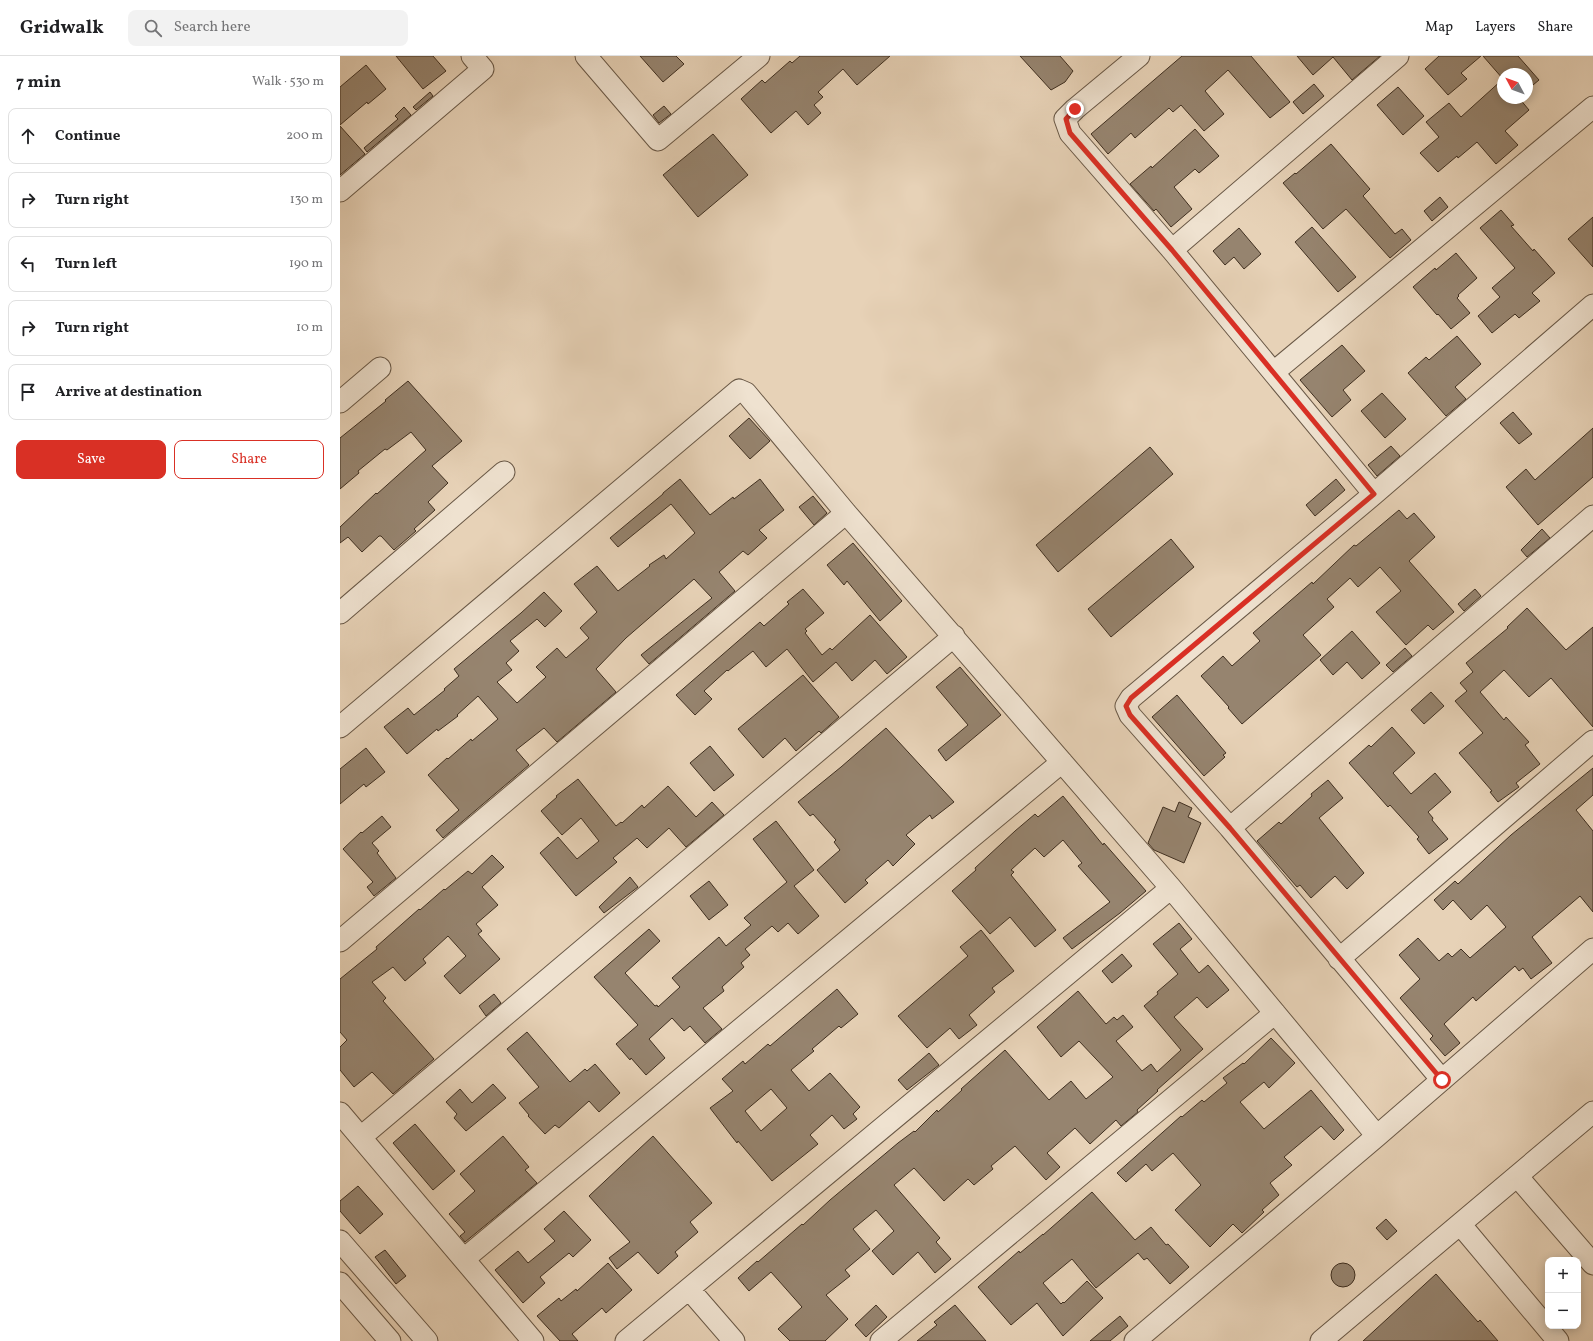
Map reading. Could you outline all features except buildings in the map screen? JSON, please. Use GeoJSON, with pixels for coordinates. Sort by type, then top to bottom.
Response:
{"type":"FeatureCollection","features":[{"type":"Feature","properties":{"kind":"street"},"geometry":{"type":"LineString","coordinates":[[340,191],[483,69],[472,56]]}},
{"type":"Feature","properties":{"kind":"street"},"geometry":{"type":"LineString","coordinates":[[586,56],[658,140],[759,56]]}},
{"type":"Feature","properties":{"kind":"street"},"geometry":{"type":"LineString","coordinates":[[1139,56],[1075,109],[1066,119],[1070,133],[1172,250],[1374,494]]}},
{"type":"Feature","properties":{"kind":"street"},"geometry":{"type":"LineString","coordinates":[[1172,250],[1398,56]]}},
{"type":"Feature","properties":{"kind":"street"},"geometry":{"type":"LineString","coordinates":[[1274,372],[1593,107]]}},
{"type":"Feature","properties":{"kind":"street"},"geometry":{"type":"LineString","coordinates":[[1442,1080],[1230,828],[1130,715],[1126,706],[1131,698],[1374,494],[1593,305]]}},
{"type":"Feature","properties":{"kind":"street"},"geometry":{"type":"LineString","coordinates":[[340,402],[380,368]]}},
{"type":"Feature","properties":{"kind":"street"},"geometry":{"type":"LineString","coordinates":[[340,727],[739,390],[746,393],[846,513],[1171,888],[1377,1136]]}},
{"type":"Feature","properties":{"kind":"street"},"geometry":{"type":"LineString","coordinates":[[340,613],[504,472]]}},
{"type":"Feature","properties":{"kind":"street"},"geometry":{"type":"LineString","coordinates":[[340,941],[846,513]]}},
{"type":"Feature","properties":{"kind":"street"},"geometry":{"type":"LineString","coordinates":[[1230,828],[1593,516]]}},
{"type":"Feature","properties":{"kind":"street"},"geometry":{"type":"LineString","coordinates":[[361,1137],[954,636]]}},
{"type":"Feature","properties":{"kind":"street"},"geometry":{"type":"LineString","coordinates":[[1339,959],[1593,741]]}},
{"type":"Feature","properties":{"kind":"street"},"geometry":{"type":"LineString","coordinates":[[464,1259],[1062,762]]}},
{"type":"Feature","properties":{"kind":"street"},"geometry":{"type":"LineString","coordinates":[[626,1341],[1171,888]]}},
{"type":"Feature","properties":{"kind":"street"},"geometry":{"type":"LineString","coordinates":[[1135,1341],[1377,1136],[1593,949]]}},
{"type":"Feature","properties":{"kind":"street"},"geometry":{"type":"LineString","coordinates":[[881,1341],[1275,1013]]}},
{"type":"Feature","properties":{"kind":"street"},"geometry":{"type":"LineString","coordinates":[[1321,1341],[1593,1112]]}},
{"type":"Feature","properties":{"kind":"street"},"geometry":{"type":"LineString","coordinates":[[340,1113],[533,1341]]}},
{"type":"Feature","properties":{"kind":"street"},"geometry":{"type":"LineString","coordinates":[[1517,1176],[1593,1264]]}},
{"type":"Feature","properties":{"kind":"street"},"geometry":{"type":"LineString","coordinates":[[1460,1224],[1558,1341]]}},
{"type":"Feature","properties":{"kind":"street"},"geometry":{"type":"LineString","coordinates":[[340,1241],[427,1341]]}},
{"type":"Feature","properties":{"kind":"street"},"geometry":{"type":"LineString","coordinates":[[340,1283],[382,1338]]}},
{"type":"Feature","properties":{"kind":"street"},"geometry":{"type":"LineString","coordinates":[[689,1289],[734,1341]]}},
{"type":"Feature","properties":{"kind":"route"},"geometry":{"type":"LineString","coordinates":[[1075,109],[1066,119],[1070,133],[1172,250],[1374,494],[1131,698],[1126,706],[1130,715],[1230,828],[1442,1080]]}}]}
